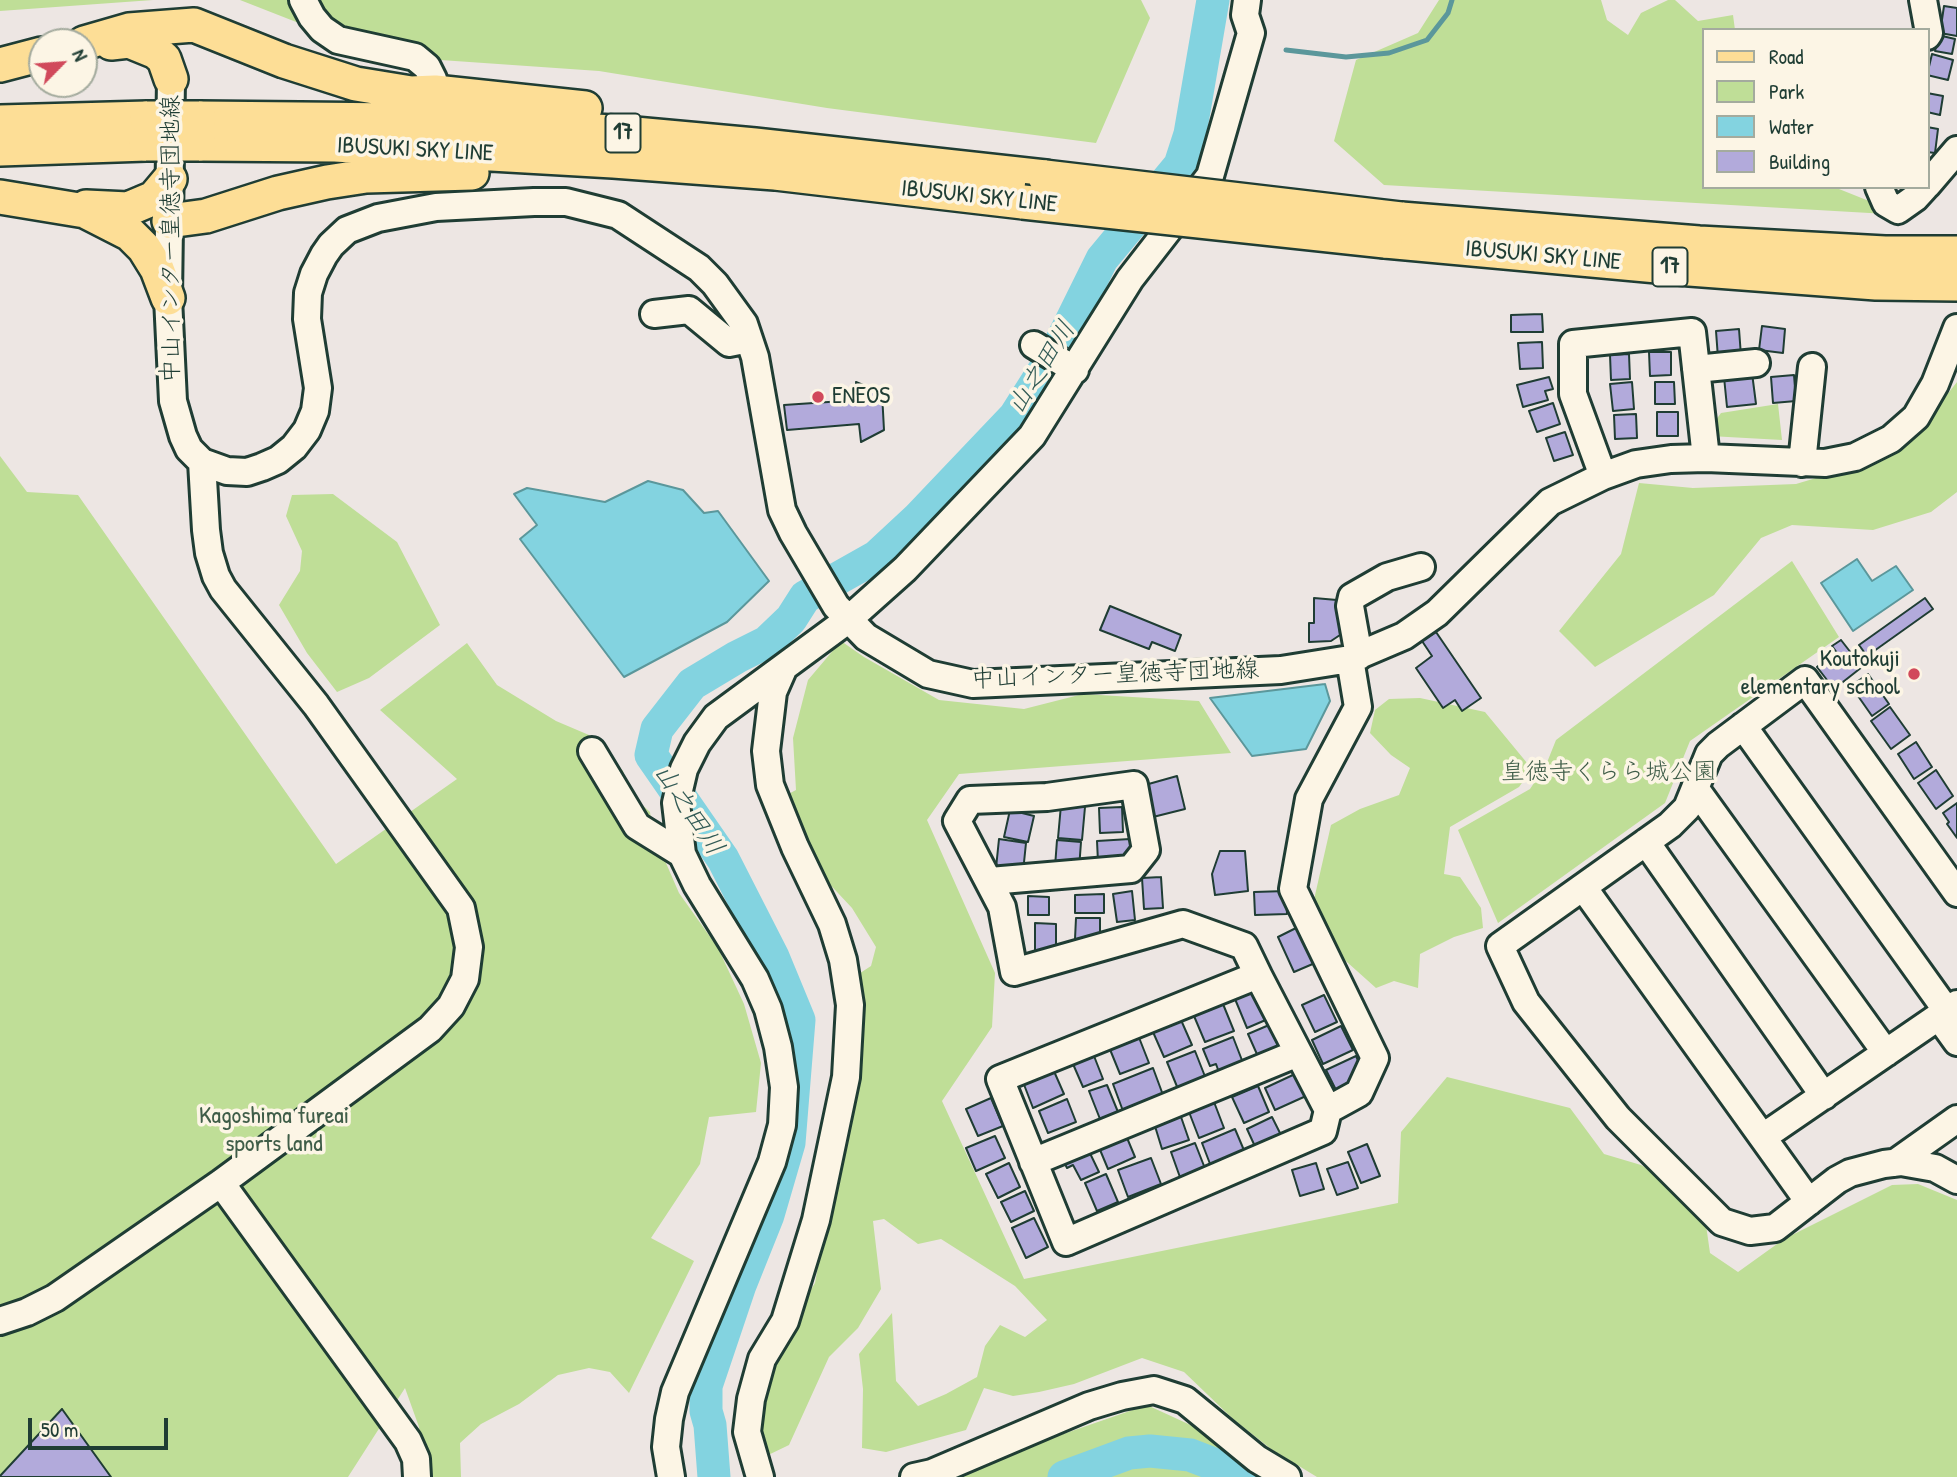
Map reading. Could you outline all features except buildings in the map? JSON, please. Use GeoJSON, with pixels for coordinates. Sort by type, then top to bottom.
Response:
{"type":"FeatureCollection","features":[{"type":"Feature","properties":{"kind":"main road"},"geometry":{"type":"LineString","coordinates":[[98,40],[129,30],[194,25],[284,61],[356,84],[411,93],[435,92],[608,111],[714,127],[755,145]]}},
{"type":"Feature","properties":{"kind":"main road"},"geometry":{"type":"LineString","coordinates":[[98,44],[129,41],[145,46],[164,59],[171,79]]}},
{"type":"Feature","properties":{"kind":"main road"},"geometry":{"type":"LineString","coordinates":[[171,79],[183,60],[197,48],[241,42]]}},
{"type":"Feature","properties":{"kind":"main road"},"geometry":{"type":"LineString","coordinates":[[0,65],[28,58]]}},
{"type":"Feature","properties":{"kind":"main road","name":"IBUSUKI SKY LINE"},"geometry":{"type":"LineString","coordinates":[[0,122],[146,131],[199,131],[401,120],[613,132],[1045,177],[1393,230],[1863,282],[1957,284]]}},
{"type":"Feature","properties":{"kind":"main road","name":"IBUSUKI SKY LINE"},"geometry":{"type":"LineString","coordinates":[[0,149],[146,131]]}},
{"type":"Feature","properties":{"kind":"main road","name":"IBUSUKI SKY LINE"},"geometry":{"type":"LineString","coordinates":[[199,131],[335,145],[775,173],[1023,202],[1393,230],[1885,253],[1957,253]]}},
{"type":"Feature","properties":{"kind":"main road"},"geometry":{"type":"LineString","coordinates":[[169,221],[206,216],[278,193],[366,176],[554,172],[733,179],[775,173]]}},
{"type":"Feature","properties":{"kind":"main road"},"geometry":{"type":"LineString","coordinates":[[0,197],[60,205],[128,209],[154,198],[170,179]]}},
{"type":"Feature","properties":{"kind":"main road"},"geometry":{"type":"LineString","coordinates":[[60,205],[85,211],[130,234],[144,248],[157,269],[168,298]]}},
{"type":"Feature","properties":{"kind":"street"},"geometry":{"type":"LineString","coordinates":[[303,0],[322,29],[338,40],[415,57],[427,68],[433,79],[435,92]]}},
{"type":"Feature","properties":{"kind":"street"},"geometry":{"type":"LineString","coordinates":[[671,1477],[666,1447],[675,1392],[772,1162],[782,1125],[783,1087],[778,1047],[760,989],[696,885],[681,847],[676,803],[684,769],[697,743],[716,718],[784,667],[842,612],[905,569],[1032,436],[1130,279],[1210,176],[1251,33],[1245,15],[1247,0]]}},
{"type":"Feature","properties":{"kind":"street"},"geometry":{"type":"LineString","coordinates":[[1923,0],[1928,28]]}},
{"type":"Feature","properties":{"kind":"street","name":"中山インター皇徳寺団地線"},"geometry":{"type":"LineString","coordinates":[[171,79],[168,298],[173,401],[186,442],[202,462],[227,471],[247,471],[262,467],[278,460],[294,447],[307,429],[315,411],[318,388],[307,319],[307,293],[314,274],[331,245],[347,230],[378,218],[436,207],[566,202],[618,215],[699,268],[715,284],[744,324],[750,339],[764,405],[782,510],[818,577],[842,612],[866,637],[928,674],[973,684],[1281,670],[1355,657],[1404,636],[1437,613],[1550,502],[1603,476],[1636,464],[1671,459],[1825,463],[1855,457],[1891,439],[1916,417],[1935,384],[1957,328]]}},
{"type":"Feature","properties":{"kind":"street"},"geometry":{"type":"LineString","coordinates":[[1929,183],[1957,150]]}},
{"type":"Feature","properties":{"kind":"street"},"geometry":{"type":"LineString","coordinates":[[1880,189],[1886,203],[1898,210],[1923,189]]}},
{"type":"Feature","properties":{"kind":"street"},"geometry":{"type":"LineString","coordinates":[[654,314],[689,310],[729,343],[750,339]]}},
{"type":"Feature","properties":{"kind":"street"},"geometry":{"type":"LineString","coordinates":[[1603,476],[1573,394],[1573,344],[1692,332],[1706,458]]}},
{"type":"Feature","properties":{"kind":"street"},"geometry":{"type":"LineString","coordinates":[[1034,345],[1074,370]]}},
{"type":"Feature","properties":{"kind":"street"},"geometry":{"type":"LineString","coordinates":[[1696,369],[1756,363]]}},
{"type":"Feature","properties":{"kind":"street"},"geometry":{"type":"LineString","coordinates":[[1802,463],[1812,366]]}},
{"type":"Feature","properties":{"kind":"street"},"geometry":{"type":"LineString","coordinates":[[0,1321],[27,1312],[55,1298],[221,1183],[430,1028],[451,1006],[465,979],[470,947],[461,908],[316,705],[223,589],[216,576],[206,530],[202,462]]}},
{"type":"Feature","properties":{"kind":"street"},"geometry":{"type":"LineString","coordinates":[[1328,1110],[1359,1093],[1375,1058],[1293,889],[1309,799],[1357,707],[1350,606],[1352,597],[1387,577],[1421,567]]}},
{"type":"Feature","properties":{"kind":"street"},"geometry":{"type":"LineString","coordinates":[[760,1477],[747,1432],[751,1399],[762,1359],[785,1321],[816,1220],[846,1077],[849,1005],[843,960],[832,923],[795,847],[770,785],[766,751],[773,692],[784,667]]}},
{"type":"Feature","properties":{"kind":"street"},"geometry":{"type":"LineString","coordinates":[[1957,893],[1805,680],[1709,754],[1687,808],[1680,817],[1500,946],[1526,1002],[1618,1118],[1722,1222],[1750,1231],[1775,1227],[1837,1180],[1850,1174],[1895,1163],[1935,1168],[1957,1181]]}},
{"type":"Feature","properties":{"kind":"street"},"geometry":{"type":"LineString","coordinates":[[1743,726],[1948,1011],[1957,1042]]}},
{"type":"Feature","properties":{"kind":"street"},"geometry":{"type":"LineString","coordinates":[[592,751],[637,826],[681,847]]}},
{"type":"Feature","properties":{"kind":"street"},"geometry":{"type":"LineString","coordinates":[[990,881],[1131,869],[1146,850],[1134,785],[1047,797],[970,800],[957,821],[1002,907],[1014,972],[1183,924],[1244,946],[1328,1110],[1323,1131],[1066,1242],[1000,1079],[1258,975]]}},
{"type":"Feature","properties":{"kind":"street"},"geometry":{"type":"LineString","coordinates":[[1695,788],[1886,1054]]}},
{"type":"Feature","properties":{"kind":"street"},"geometry":{"type":"LineString","coordinates":[[1646,842],[1824,1096]]}},
{"type":"Feature","properties":{"kind":"street"},"geometry":{"type":"LineString","coordinates":[[1583,887],[1810,1202]]}},
{"type":"Feature","properties":{"kind":"street"},"geometry":{"type":"LineString","coordinates":[[1763,1137],[1948,1011]]}},
{"type":"Feature","properties":{"kind":"street"},"geometry":{"type":"LineString","coordinates":[[1033,1162],[1298,1053]]}},
{"type":"Feature","properties":{"kind":"street"},"geometry":{"type":"LineString","coordinates":[[1895,1163],[1957,1119]]}},
{"type":"Feature","properties":{"kind":"street"},"geometry":{"type":"LineString","coordinates":[[221,1183],[408,1441],[416,1460],[416,1477]]}},
{"type":"Feature","properties":{"kind":"street"},"geometry":{"type":"LineString","coordinates":[[914,1477],[932,1473],[1089,1405],[1154,1390],[1185,1400],[1257,1459],[1287,1477]]}},
{"type":"Feature","properties":{"kind":"green space"},"geometry":{"type":"Polygon","coordinates":[[[0,0],[153,0],[0,11],[0,0]]]}},
{"type":"Feature","properties":{"kind":"green space"},"geometry":{"type":"Polygon","coordinates":[[[240,0],[1141,0],[1150,18],[1096,143],[827,108],[599,71],[383,56],[240,0]]]}},
{"type":"Feature","properties":{"kind":"green space"},"geometry":{"type":"Polygon","coordinates":[[[1439,0],[1601,0],[1607,20],[1628,35],[1641,13],[1668,0],[1675,0],[1698,21],[1733,15],[1735,28],[1702,28],[1702,189],[1839,189],[1904,215],[1384,185],[1334,141],[1356,60],[1418,33],[1439,0]]]}},
{"type":"Feature","properties":{"kind":"green space"},"geometry":{"type":"Polygon","coordinates":[[[1957,382],[1957,492],[1931,512],[1873,530],[1792,525],[1761,538],[1714,595],[1595,667],[1559,631],[1621,554],[1639,483],[1693,488],[1796,484],[1876,460],[1920,429],[1957,382]]]}},
{"type":"Feature","properties":{"kind":"green space"},"geometry":{"type":"Polygon","coordinates":[[[1778,404],[1782,440],[1710,436],[1710,428],[1721,413],[1778,404]]]}},
{"type":"Feature","properties":{"kind":"green space","name":"Kagoshima fureai sports land"},"geometry":{"type":"Polygon","coordinates":[[[0,456],[27,492],[78,495],[336,864],[457,779],[380,710],[467,643],[497,685],[556,721],[596,738],[623,771],[629,793],[650,812],[653,833],[679,893],[718,948],[744,1004],[761,1063],[756,1112],[709,1117],[700,1164],[651,1238],[694,1261],[629,1393],[610,1372],[589,1368],[558,1375],[519,1404],[481,1424],[460,1443],[461,1477],[423,1477],[419,1427],[405,1388],[348,1477],[0,1477],[0,456]]]}},
{"type":"Feature","properties":{"kind":"green space"},"geometry":{"type":"Polygon","coordinates":[[[333,494],[397,542],[440,625],[369,678],[337,692],[307,653],[279,605],[300,571],[302,551],[286,516],[292,495],[333,494]]]}},
{"type":"Feature","properties":{"kind":"green space","name":"皇徳寺くらら城公園"},"geometry":{"type":"Polygon","coordinates":[[[1792,561],[1839,637],[1690,741],[1665,803],[1498,923],[1458,830],[1530,789],[1546,765],[1556,740],[1792,561]]]}},
{"type":"Feature","properties":{"kind":"green space"},"geometry":{"type":"Polygon","coordinates":[[[841,641],[939,700],[1024,709],[1083,694],[1199,701],[1231,753],[959,774],[927,820],[995,973],[992,1027],[942,1101],[1024,1279],[1398,1203],[1401,1132],[1447,1077],[1570,1108],[1604,1154],[1641,1165],[1667,1180],[1705,1218],[1710,1253],[1738,1272],[1784,1239],[1892,1185],[1918,1184],[1957,1200],[1957,1477],[1317,1477],[1271,1449],[1233,1419],[1184,1372],[1142,1358],[1074,1384],[1039,1392],[1013,1396],[984,1388],[966,1430],[886,1452],[862,1448],[863,1389],[859,1354],[892,1313],[896,1381],[918,1406],[977,1377],[985,1346],[1000,1325],[1025,1337],[1047,1320],[1015,1286],[941,1239],[918,1244],[884,1219],[873,1221],[881,1289],[858,1328],[829,1357],[789,1445],[762,1458],[759,1416],[767,1362],[815,1283],[823,1238],[854,977],[871,966],[876,947],[852,908],[808,861],[775,801],[796,790],[793,738],[808,680],[841,641]]]}},
{"type":"Feature","properties":{"kind":"green space"},"geometry":{"type":"Polygon","coordinates":[[[1420,698],[1485,712],[1532,769],[1519,787],[1450,827],[1444,874],[1460,877],[1481,908],[1483,928],[1454,937],[1420,954],[1418,988],[1394,981],[1376,988],[1329,946],[1313,904],[1331,825],[1360,809],[1399,795],[1410,768],[1391,755],[1370,733],[1375,710],[1389,699],[1420,698]]]}},
{"type":"Feature","properties":{"kind":"green space"},"geometry":{"type":"Polygon","coordinates":[[[1147,1405],[1197,1428],[1264,1477],[939,1477],[1147,1405]]]}},
{"type":"Feature","properties":{"kind":"water"},"geometry":{"type":"Polygon","coordinates":[[[648,481],[683,490],[704,513],[718,511],[769,581],[727,622],[624,677],[520,539],[537,525],[514,494],[527,488],[605,502],[648,481]]]}},
{"type":"Feature","properties":{"kind":"water"},"geometry":{"type":"Polygon","coordinates":[[[1857,559],[1872,581],[1896,566],[1913,590],[1853,631],[1821,583],[1857,559]]]}},
{"type":"Feature","properties":{"kind":"water"},"geometry":{"type":"Polygon","coordinates":[[[1325,684],[1330,701],[1306,749],[1252,756],[1210,698],[1325,684]]]}},
{"type":"Feature","properties":{"kind":"waterway","name":"山之田川"},"geometry":{"type":"LineString","coordinates":[[714,1477],[710,1425],[706,1411],[706,1386],[740,1285],[768,1215],[789,1143],[799,1020],[773,957],[723,859],[651,755],[657,729],[692,684],[767,642],[791,619],[805,597],[876,557],[918,518],[1015,416],[1058,348],[1102,259],[1180,165],[1190,134],[1213,0]]}},
{"type":"Feature","properties":{"kind":"waterway"},"geometry":{"type":"LineString","coordinates":[[1286,50],[1346,57],[1389,53],[1427,40],[1448,13],[1452,0]]}},
{"type":"Feature","properties":{"kind":"waterway","name":"山之田川"},"geometry":{"type":"LineString","coordinates":[[1064,1477],[1129,1453],[1150,1451],[1190,1455],[1247,1477]]}},
{"type":"Feature","properties":{"kind":"place","name":"ENEOS"},"geometry":{"type":"Point","coordinates":[818,397]}},
{"type":"Feature","properties":{"kind":"place","name":"Koutokuji elementary school"},"geometry":{"type":"Point","coordinates":[1914,674]}}]}
